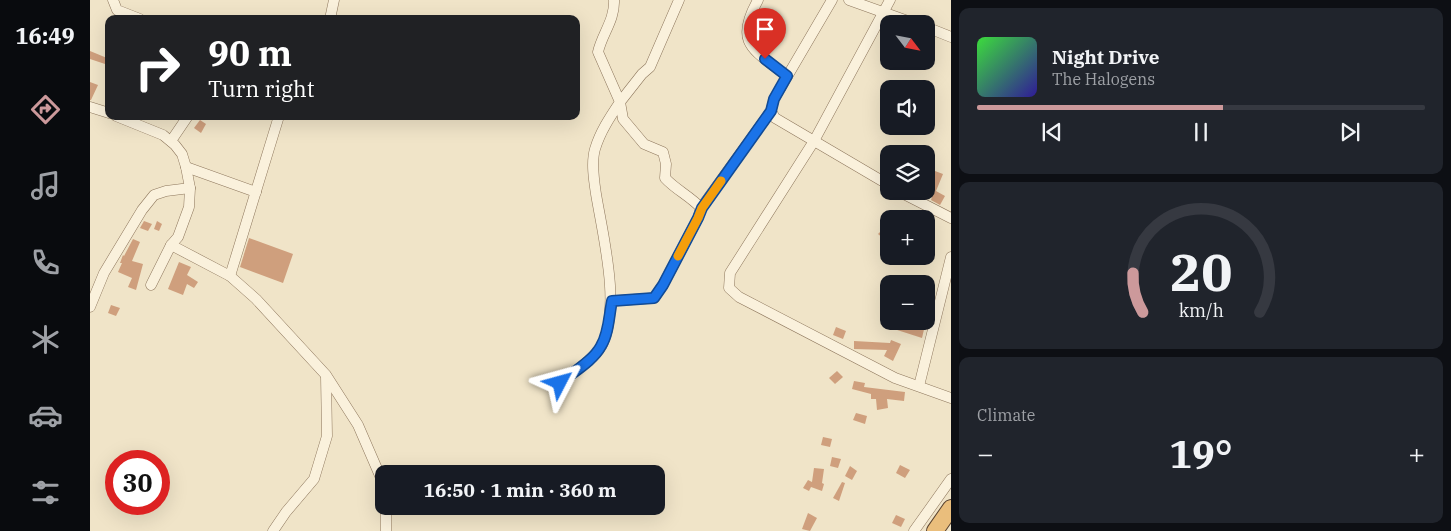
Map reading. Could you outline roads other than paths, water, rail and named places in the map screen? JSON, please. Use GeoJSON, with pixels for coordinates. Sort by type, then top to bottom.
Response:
{"type":"FeatureCollection","features":[{"type":"Feature","properties":{"kind":"highway"},"geometry":{"type":"LineString","coordinates":[[935,531],[951,508]]}},
{"type":"Feature","properties":{"kind":"street"},"geometry":{"type":"LineString","coordinates":[[331,15],[334,0]]}},
{"type":"Feature","properties":{"kind":"street"},"geometry":{"type":"LineString","coordinates":[[614,0],[610,27],[602,39],[598,52],[620,102],[623,119],[644,144],[662,152],[666,164],[665,178],[675,189],[695,201],[702,208]]}},
{"type":"Feature","properties":{"kind":"street"},"geometry":{"type":"LineString","coordinates":[[560,383],[596,353],[602,345],[607,330],[612,301],[594,177],[594,150],[604,126],[620,102],[642,74],[650,67],[679,0]]}},
{"type":"Feature","properties":{"kind":"street"},"geometry":{"type":"LineString","coordinates":[[758,0],[749,16],[746,27],[747,37],[754,50],[787,76]]}},
{"type":"Feature","properties":{"kind":"street"},"geometry":{"type":"LineString","coordinates":[[612,301],[654,298],[663,285],[702,208],[771,111],[774,99],[832,0]]}},
{"type":"Feature","properties":{"kind":"street"},"geometry":{"type":"LineString","coordinates":[[848,0],[891,15]]}},
{"type":"Feature","properties":{"kind":"street"},"geometry":{"type":"LineString","coordinates":[[890,0],[814,141],[730,273],[729,288],[739,297],[895,378],[951,398]]}},
{"type":"Feature","properties":{"kind":"street"},"geometry":{"type":"LineString","coordinates":[[117,9],[131,15]]}},
{"type":"Feature","properties":{"kind":"street"},"geometry":{"type":"LineString","coordinates":[[935,30],[950,35]]}},
{"type":"Feature","properties":{"kind":"street"},"geometry":{"type":"LineString","coordinates":[[90,107],[105,112]]}},
{"type":"Feature","properties":{"kind":"street"},"geometry":{"type":"LineString","coordinates":[[771,111],[775,118],[880,181]]}},
{"type":"Feature","properties":{"kind":"street"},"geometry":{"type":"LineString","coordinates":[[126,120],[163,135],[171,141],[182,154],[190,188],[189,207],[178,237],[171,245],[151,285]]}},
{"type":"Feature","properties":{"kind":"street"},"geometry":{"type":"LineString","coordinates":[[171,141],[185,120]]}},
{"type":"Feature","properties":{"kind":"street"},"geometry":{"type":"LineString","coordinates":[[230,276],[278,120]]}},
{"type":"Feature","properties":{"kind":"street"},"geometry":{"type":"LineString","coordinates":[[186,167],[256,192]]}},
{"type":"Feature","properties":{"kind":"street"},"geometry":{"type":"LineString","coordinates":[[90,307],[104,273],[142,210],[154,195],[166,191],[190,188]]}},
{"type":"Feature","properties":{"kind":"street"},"geometry":{"type":"LineString","coordinates":[[916,200],[951,218]]}},
{"type":"Feature","properties":{"kind":"street"},"geometry":{"type":"LineString","coordinates":[[171,245],[230,276],[256,299],[326,375],[358,425],[375,465]]}},
{"type":"Feature","properties":{"kind":"street"},"geometry":{"type":"LineString","coordinates":[[919,386],[951,258]]}},
{"type":"Feature","properties":{"kind":"street"},"geometry":{"type":"LineString","coordinates":[[274,531],[286,512],[314,479],[328,436],[326,375]]}},
{"type":"Feature","properties":{"kind":"street"},"geometry":{"type":"LineString","coordinates":[[914,531],[951,478]]}},
{"type":"Feature","properties":{"kind":"street"},"geometry":{"type":"LineString","coordinates":[[386,515],[386,531]]}}]}
